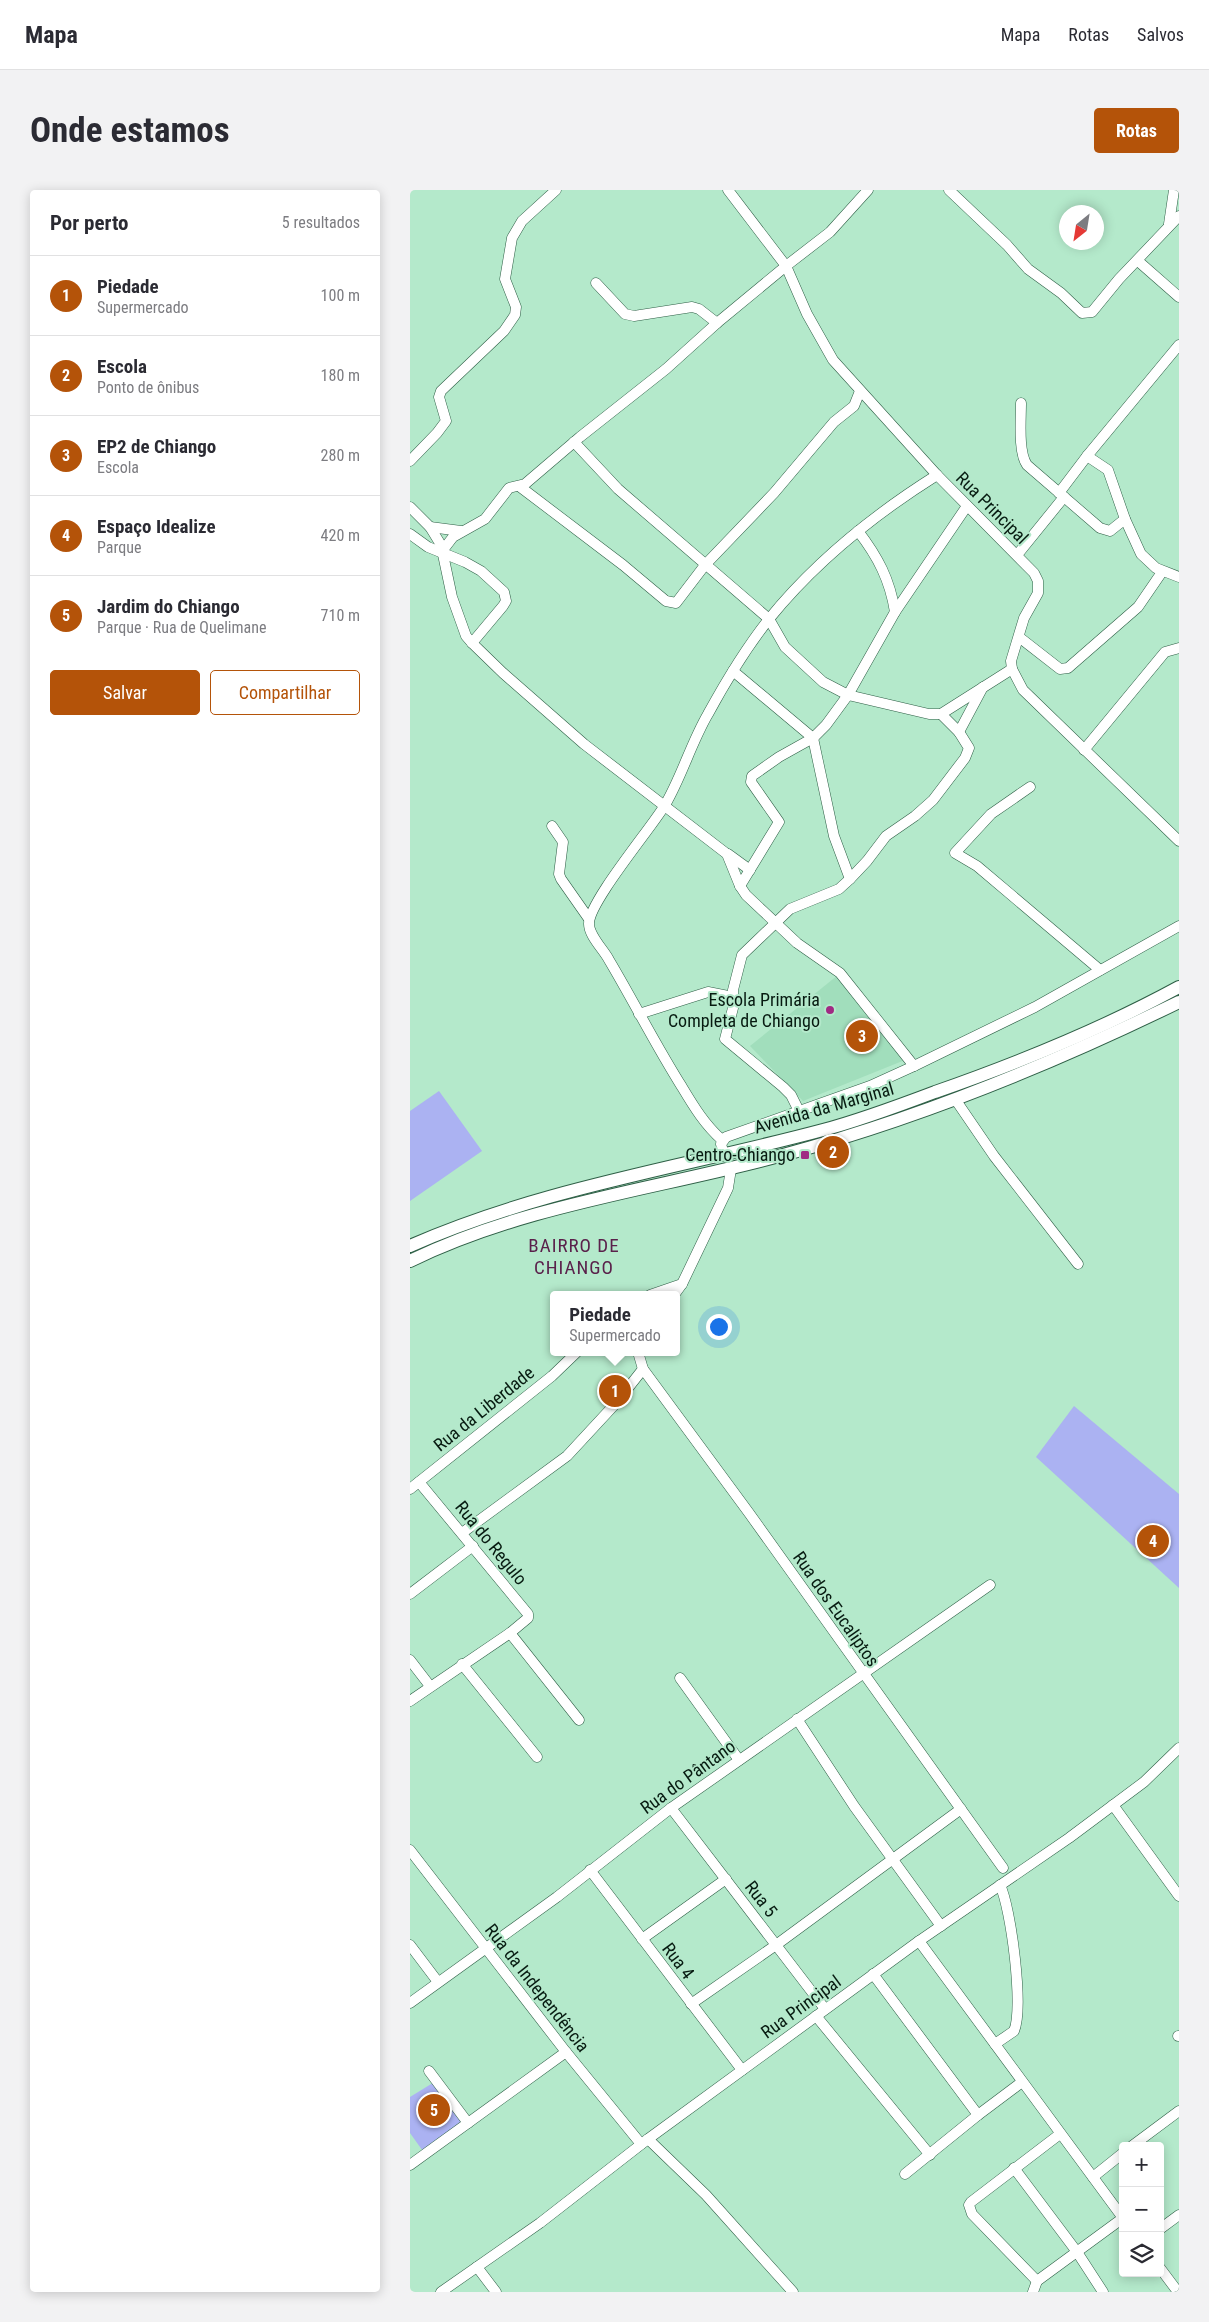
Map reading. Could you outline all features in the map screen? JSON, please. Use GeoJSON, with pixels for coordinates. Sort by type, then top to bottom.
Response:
{"type":"FeatureCollection","features":[{"type":"Feature","properties":{"kind":"main road","name":"Avenida da Marginal"},"geometry":{"type":"LineString","coordinates":[[410,1246],[526,1203],[833,1127],[974,1078],[1058,1044],[1179,986]]}},
{"type":"Feature","properties":{"kind":"main road","name":"Avenida da Marginal"},"geometry":{"type":"LineString","coordinates":[[410,1261],[480,1232],[520,1219],[636,1189],[732,1169],[829,1142],[955,1099],[1108,1037],[1179,1002]]}},
{"type":"Feature","properties":{"kind":"street"},"geometry":{"type":"LineString","coordinates":[[410,461],[446,421],[439,397],[441,391],[504,331],[515,315],[516,307],[505,279],[512,238],[522,221],[556,190]]}},
{"type":"Feature","properties":{"kind":"street","name":"Rua Principal"},"geometry":{"type":"LineString","coordinates":[[728,190],[786,266],[807,314],[825,348],[860,391],[937,475],[1034,573],[1039,587],[1038,593],[1024,618],[1012,662],[1012,669]]}},
{"type":"Feature","properties":{"kind":"street"},"geometry":{"type":"LineString","coordinates":[[443,552],[461,531],[485,519],[504,492],[532,478],[666,369],[717,323],[786,266],[830,232],[868,190]]}},
{"type":"Feature","properties":{"kind":"street"},"geometry":{"type":"LineString","coordinates":[[949,190],[1008,245],[1028,269],[1061,293],[1082,314],[1092,312],[1119,279],[1169,224],[1179,216]]}},
{"type":"Feature","properties":{"kind":"street"},"geometry":{"type":"LineString","coordinates":[[1169,224],[1174,190]]}},
{"type":"Feature","properties":{"kind":"street"},"geometry":{"type":"LineString","coordinates":[[1138,260],[1179,297]]}},
{"type":"Feature","properties":{"kind":"street"},"geometry":{"type":"LineString","coordinates":[[596,283],[625,314],[642,316],[692,307],[699,309],[717,323]]}},
{"type":"Feature","properties":{"kind":"street"},"geometry":{"type":"LineString","coordinates":[[1017,555],[1061,495],[1086,456],[1179,345]]}},
{"type":"Feature","properties":{"kind":"street"},"geometry":{"type":"LineString","coordinates":[[519,486],[670,603],[676,603],[705,565],[774,493],[834,422],[854,406],[860,391]]}},
{"type":"Feature","properties":{"kind":"street"},"geometry":{"type":"LineString","coordinates":[[1021,403],[1023,458],[1028,466],[1106,531],[1113,530],[1125,519]]}},
{"type":"Feature","properties":{"kind":"street"},"geometry":{"type":"LineString","coordinates":[[574,442],[618,489],[769,619],[793,656],[823,682],[848,695],[929,714],[941,714],[1012,669],[1023,690],[1179,840]]}},
{"type":"Feature","properties":{"kind":"street"},"geometry":{"type":"LineString","coordinates":[[1086,456],[1108,470],[1125,519],[1141,554],[1162,572],[1179,577]]}},
{"type":"Feature","properties":{"kind":"street"},"geometry":{"type":"LineString","coordinates":[[724,1155],[722,1140],[703,1120],[639,1014],[590,930],[590,919],[611,881],[665,804],[706,716],[733,671],[769,619],[797,588],[858,531],[892,504],[937,475]]}},
{"type":"Feature","properties":{"kind":"street"},"geometry":{"type":"LineString","coordinates":[[740,886],[779,822],[750,782],[752,776],[779,756],[813,738],[826,725],[848,695],[896,612],[967,506]]}},
{"type":"Feature","properties":{"kind":"street"},"geometry":{"type":"LineString","coordinates":[[410,507],[430,527],[443,552],[452,597],[466,636],[472,643],[577,737],[750,870]]}},
{"type":"Feature","properties":{"kind":"street"},"geometry":{"type":"LineString","coordinates":[[430,527],[461,531]]}},
{"type":"Feature","properties":{"kind":"street"},"geometry":{"type":"LineString","coordinates":[[858,531],[876,554],[885,572],[896,612]]}},
{"type":"Feature","properties":{"kind":"street"},"geometry":{"type":"LineString","coordinates":[[410,534],[474,566],[497,585],[506,597],[503,606],[472,643]]}},
{"type":"Feature","properties":{"kind":"street"},"geometry":{"type":"LineString","coordinates":[[1019,637],[1060,668],[1068,668],[1138,607],[1162,572]]}},
{"type":"Feature","properties":{"kind":"street"},"geometry":{"type":"LineString","coordinates":[[1084,750],[1165,652],[1179,648]]}},
{"type":"Feature","properties":{"kind":"street"},"geometry":{"type":"LineString","coordinates":[[733,671],[813,738],[834,836],[850,879]]}},
{"type":"Feature","properties":{"kind":"street"},"geometry":{"type":"LineString","coordinates":[[959,732],[983,686]]}},
{"type":"Feature","properties":{"kind":"street"},"geometry":{"type":"LineString","coordinates":[[799,1111],[791,1095],[783,1087],[724,1038],[742,956],[790,909],[839,889],[867,861],[886,836],[915,816],[933,800],[965,758],[969,748],[959,732],[941,714]]}},
{"type":"Feature","properties":{"kind":"street"},"geometry":{"type":"LineString","coordinates":[[1030,787],[991,814],[955,853],[977,866],[1100,970]]}},
{"type":"Feature","properties":{"kind":"street"},"geometry":{"type":"LineString","coordinates":[[552,826],[563,842],[559,874],[561,879],[590,919]]}},
{"type":"Feature","properties":{"kind":"street"},"geometry":{"type":"LineString","coordinates":[[727,854],[740,886],[756,906],[797,943],[840,973],[914,1066]]}},
{"type":"Feature","properties":{"kind":"street"},"geometry":{"type":"LineString","coordinates":[[722,1140],[870,1086],[914,1066],[1035,1007],[1179,926]]}},
{"type":"Feature","properties":{"kind":"street"},"geometry":{"type":"LineString","coordinates":[[639,1014],[708,992],[733,997]]}},
{"type":"Feature","properties":{"kind":"street"},"geometry":{"type":"LineString","coordinates":[[955,1099],[994,1156],[1078,1264]]}},
{"type":"Feature","properties":{"kind":"street"},"geometry":{"type":"LineString","coordinates":[[677,1291],[728,1188],[732,1169]]}},
{"type":"Feature","properties":{"kind":"street"},"geometry":{"type":"LineString","coordinates":[[662,1291],[682,1284]]}},
{"type":"Feature","properties":{"kind":"street","name":"Rua da Liberdade"},"geometry":{"type":"LineString","coordinates":[[410,1489],[422,1486],[552,1376],[572,1356]]}},
{"type":"Feature","properties":{"kind":"street"},"geometry":{"type":"LineString","coordinates":[[462,1533],[567,1456],[617,1402],[642,1369],[639,1356]]}},
{"type":"Feature","properties":{"kind":"street","name":"Rua dos Eucaliptos"},"geometry":{"type":"LineString","coordinates":[[642,1369],[749,1513],[862,1674],[1003,1868]]}},
{"type":"Feature","properties":{"kind":"street","name":"Rua do Regulo"},"geometry":{"type":"LineString","coordinates":[[422,1486],[528,1614],[528,1618],[510,1633]]}},
{"type":"Feature","properties":{"kind":"street"},"geometry":{"type":"LineString","coordinates":[[410,1594],[473,1546]]}},
{"type":"Feature","properties":{"kind":"street","name":"Rua do Pântano"},"geometry":{"type":"LineString","coordinates":[[411,2001],[485,1948],[671,1808],[990,1585]]}},
{"type":"Feature","properties":{"kind":"street"},"geometry":{"type":"LineString","coordinates":[[410,1700],[510,1633],[579,1720]]}},
{"type":"Feature","properties":{"kind":"street"},"geometry":{"type":"LineString","coordinates":[[410,1660],[430,1686]]}},
{"type":"Feature","properties":{"kind":"street"},"geometry":{"type":"LineString","coordinates":[[462,1664],[536,1757]]}},
{"type":"Feature","properties":{"kind":"street"},"geometry":{"type":"LineString","coordinates":[[680,1678],[739,1760]]}},
{"type":"Feature","properties":{"kind":"street"},"geometry":{"type":"LineString","coordinates":[[797,1719],[854,1806],[941,1926]]}},
{"type":"Feature","properties":{"kind":"street","name":"Rua Principal"},"geometry":{"type":"LineString","coordinates":[[441,2292],[540,2223],[644,2141],[873,1974],[1113,1805],[1144,1782],[1179,1748]]}},
{"type":"Feature","properties":{"kind":"street"},"geometry":{"type":"LineString","coordinates":[[1113,1805],[1179,1896]]}},
{"type":"Feature","properties":{"kind":"street","name":"Rua 5"},"geometry":{"type":"LineString","coordinates":[[671,1808],[825,2010]]}},
{"type":"Feature","properties":{"kind":"street"},"geometry":{"type":"LineString","coordinates":[[691,2004],[776,1945],[961,1809]]}},
{"type":"Feature","properties":{"kind":"street","name":"Rua da Independência"},"geometry":{"type":"LineString","coordinates":[[410,1850],[566,2052],[644,2141],[706,2195],[793,2292]]}},
{"type":"Feature","properties":{"kind":"street"},"geometry":{"type":"LineString","coordinates":[[994,2044],[1014,2031],[1018,2014],[1018,1997],[1009,1914],[1002,1884],[1003,1868],[1019,1873]]}},
{"type":"Feature","properties":{"kind":"street","name":"Rua 4"},"geometry":{"type":"LineString","coordinates":[[590,1870],[742,2070]]}},
{"type":"Feature","properties":{"kind":"street"},"geometry":{"type":"LineString","coordinates":[[642,1939],[726,1879]]}},
{"type":"Feature","properties":{"kind":"street"},"geometry":{"type":"LineString","coordinates":[[919,1941],[1119,2213]]}},
{"type":"Feature","properties":{"kind":"street"},"geometry":{"type":"LineString","coordinates":[[410,1945],[438,1982]]}},
{"type":"Feature","properties":{"kind":"street"},"geometry":{"type":"LineString","coordinates":[[873,1974],[978,2114]]}},
{"type":"Feature","properties":{"kind":"street"},"geometry":{"type":"LineString","coordinates":[[816,2016],[930,2154]]}},
{"type":"Feature","properties":{"kind":"street"},"geometry":{"type":"LineString","coordinates":[[410,2165],[566,2052]]}},
{"type":"Feature","properties":{"kind":"street"},"geometry":{"type":"LineString","coordinates":[[428,2071],[468,2123]]}},
{"type":"Feature","properties":{"kind":"street"},"geometry":{"type":"LineString","coordinates":[[905,2174],[978,2114],[1022,2082]]}},
{"type":"Feature","properties":{"kind":"street"},"geometry":{"type":"LineString","coordinates":[[1137,2142],[1179,2111]]}},
{"type":"Feature","properties":{"kind":"street"},"geometry":{"type":"LineString","coordinates":[[1037,2281],[969,2209],[971,2202],[1060,2134]]}},
{"type":"Feature","properties":{"kind":"street"},"geometry":{"type":"LineString","coordinates":[[1093,2178],[1119,2156]]}},
{"type":"Feature","properties":{"kind":"street"},"geometry":{"type":"LineString","coordinates":[[1014,2168],[1103,2292]]}},
{"type":"Feature","properties":{"kind":"street"},"geometry":{"type":"LineString","coordinates":[[1164,2225],[1179,2215]]}},
{"type":"Feature","properties":{"kind":"street"},"geometry":{"type":"LineString","coordinates":[[1033,2292],[1037,2281],[1119,2221]]}},
{"type":"Feature","properties":{"kind":"street"},"geometry":{"type":"LineString","coordinates":[[477,2267],[496,2292]]}},
{"type":"Feature","properties":{"kind":"street"},"geometry":{"type":"LineString","coordinates":[[1164,2272],[1176,2285]]}},
{"type":"Feature","properties":{"kind":"shaded area","name":"Escola Primária Completa de Chiango"},"geometry":{"type":"Polygon","coordinates":[[[838,975],[905,1060],[803,1101],[750,1046],[838,975]]]}},
{"type":"Feature","properties":{"kind":"shaded area"},"geometry":{"type":"Polygon","coordinates":[[[439,1091],[482,1151],[410,1201],[410,1111],[439,1091]]]}},
{"type":"Feature","properties":{"kind":"shaded area"},"geometry":{"type":"Polygon","coordinates":[[[1074,1406],[1179,1494],[1179,1588],[1036,1457],[1074,1406]]]}},
{"type":"Feature","properties":{"kind":"shaded area"},"geometry":{"type":"Polygon","coordinates":[[[436,2081],[468,2123],[425,2154],[410,2133],[410,2097],[436,2081]]]}},
{"type":"Feature","properties":{"kind":"place","name":"Escola Primária Completa de Chiango"},"geometry":{"type":"Point","coordinates":[830,1010]}},
{"type":"Feature","properties":{"kind":"place","name":"EP2 de Chiango"},"geometry":{"type":"Point","coordinates":[862,1036]}},
{"type":"Feature","properties":{"kind":"place","name":"Escola"},"geometry":{"type":"Point","coordinates":[833,1152]}},
{"type":"Feature","properties":{"kind":"place","name":"Centro-Chiango"},"geometry":{"type":"Point","coordinates":[805,1155]}},
{"type":"Feature","properties":{"kind":"place","name":"Piedade"},"geometry":{"type":"Point","coordinates":[615,1391]}},
{"type":"Feature","properties":{"kind":"place","name":"Espaço Idealize"},"geometry":{"type":"Point","coordinates":[1153,1541]}},
{"type":"Feature","properties":{"kind":"place","name":"Jardim do Chiango"},"geometry":{"type":"Point","coordinates":[434,2110]}},
{"type":"Feature","properties":{"kind":"district","name":"BAIRRO DE CHIANGO"},"geometry":{"type":"Point","coordinates":[574,1256]}}]}
